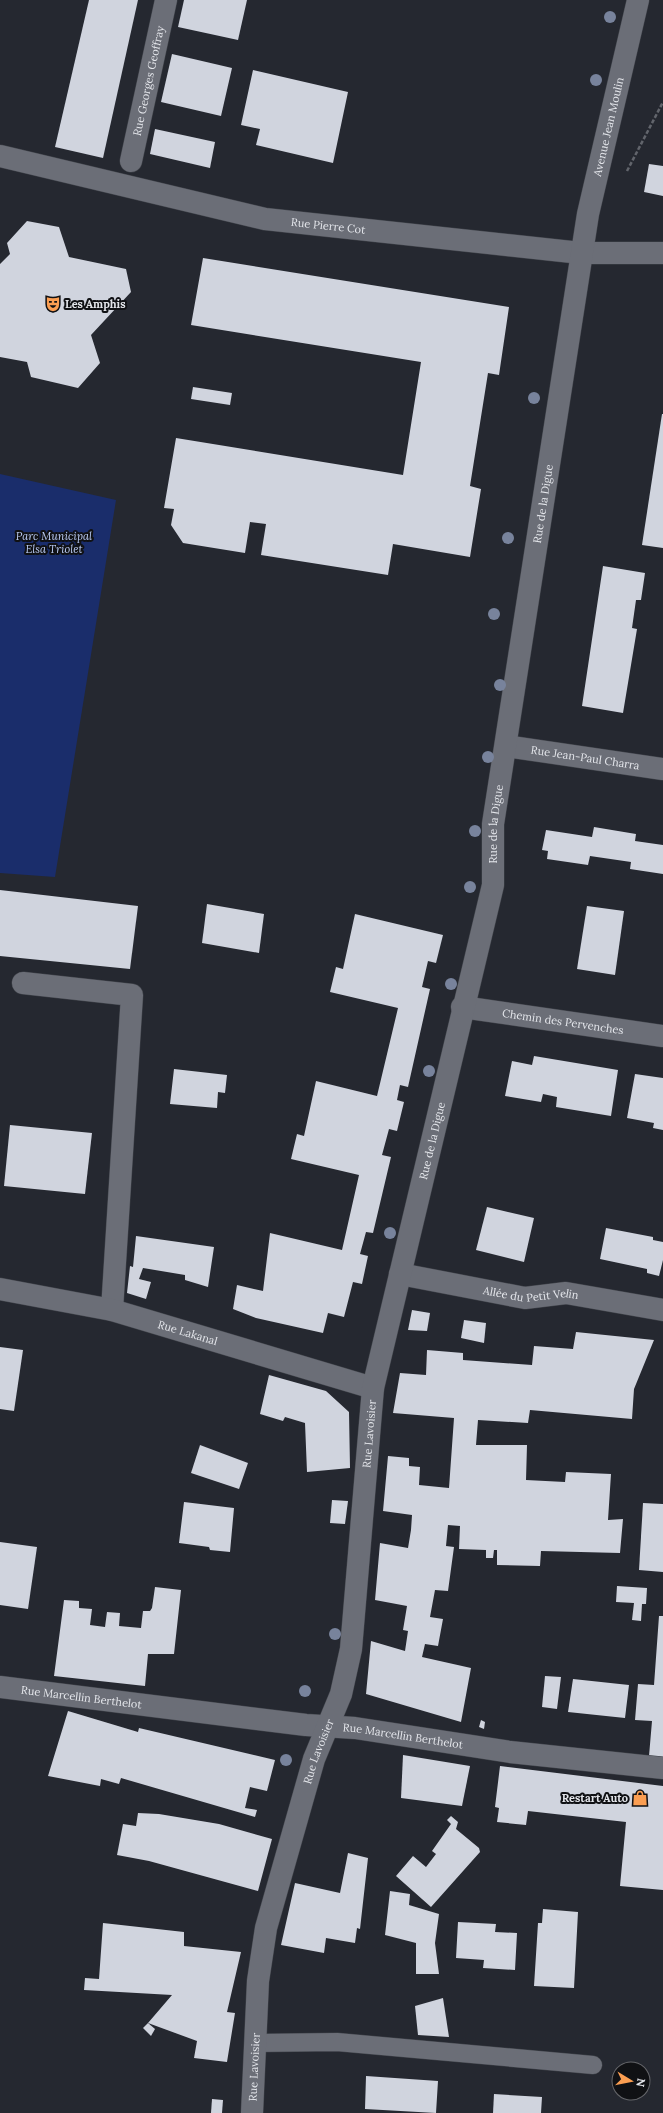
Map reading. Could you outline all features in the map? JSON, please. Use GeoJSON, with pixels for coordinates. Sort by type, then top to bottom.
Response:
{"type":"FeatureCollection","features":[{"type":"Feature","properties":{"kind":"street","name":"Rue Georges Geoffray"},"geometry":{"type":"LineString","coordinates":[[131,161],[166,0]]}},
{"type":"Feature","properties":{"kind":"street","name":"Avenue Jean Moulin"},"geometry":{"type":"LineString","coordinates":[[581,253],[588,214],[638,0]]}},
{"type":"Feature","properties":{"kind":"street","name":"Rue Pierre Cot"},"geometry":{"type":"LineString","coordinates":[[0,156],[265,219],[581,253],[663,253]]}},
{"type":"Feature","properties":{"kind":"street","name":"Rue de la Digue"},"geometry":{"type":"LineString","coordinates":[[373,1388],[462,1008],[493,885],[493,824],[581,253]]}},
{"type":"Feature","properties":{"kind":"street","name":"Rue Jean-Paul Charra"},"geometry":{"type":"LineString","coordinates":[[506,746],[663,769]]}},
{"type":"Feature","properties":{"kind":"street"},"geometry":{"type":"LineString","coordinates":[[23,983],[132,995],[112,1310]]}},
{"type":"Feature","properties":{"kind":"street","name":"Chemin des Pervenches"},"geometry":{"type":"LineString","coordinates":[[462,1008],[663,1036]]}},
{"type":"Feature","properties":{"kind":"street","name":"Allée du Petit Velin"},"geometry":{"type":"LineString","coordinates":[[400,1274],[525,1298],[566,1293],[663,1310]]}},
{"type":"Feature","properties":{"kind":"street","name":"Rue Lakanal"},"geometry":{"type":"LineString","coordinates":[[0,1289],[112,1310],[373,1388]]}},
{"type":"Feature","properties":{"kind":"street","name":"Rue Lavoisier"},"geometry":{"type":"LineString","coordinates":[[252,2113],[258,1981],[266,1928],[314,1759],[341,1694],[351,1649],[373,1388]]}},
{"type":"Feature","properties":{"kind":"street","name":"Rue Marcellin Berthelot"},"geometry":{"type":"LineString","coordinates":[[0,1687],[327,1727],[355,1728],[510,1752],[663,1768]]}},
{"type":"Feature","properties":{"kind":"lane"},"geometry":{"type":"LineString","coordinates":[[255,2042],[336,2042],[593,2065]]}},
{"type":"Feature","properties":{"kind":"green space","name":"Parc Municipal Elsa Triolet"},"geometry":{"type":"Polygon","coordinates":[[[0,474],[116,500],[55,877],[0,873],[0,474]]]}},
{"type":"Feature","properties":{"kind":"building"},"geometry":{"type":"Polygon","coordinates":[[[89,0],[138,0],[103,158],[55,147],[89,0]]]}},
{"type":"Feature","properties":{"kind":"building"},"geometry":{"type":"Polygon","coordinates":[[[184,0],[247,0],[238,40],[178,27],[184,0]]]}},
{"type":"Feature","properties":{"kind":"building"},"geometry":{"type":"Polygon","coordinates":[[[172,54],[232,68],[221,116],[161,102],[172,54]]]}},
{"type":"Feature","properties":{"kind":"building"},"geometry":{"type":"Polygon","coordinates":[[[253,70],[348,92],[333,163],[256,145],[260,129],[241,125],[253,70]]]}},
{"type":"Feature","properties":{"kind":"building"},"geometry":{"type":"Polygon","coordinates":[[[155,129],[215,142],[210,168],[150,154],[155,129]]]}},
{"type":"Feature","properties":{"kind":"building"},"geometry":{"type":"Polygon","coordinates":[[[649,164],[663,166],[663,196],[644,192],[649,164]]]}},
{"type":"Feature","properties":{"kind":"building"},"geometry":{"type":"Polygon","coordinates":[[[27,221],[59,227],[69,257],[126,269],[131,292],[91,335],[100,363],[78,388],[31,377],[27,362],[0,357],[0,264],[10,254],[7,243],[27,221]]]}},
{"type":"Feature","properties":{"kind":"building"},"geometry":{"type":"Polygon","coordinates":[[[203,258],[509,307],[499,375],[488,373],[470,486],[481,489],[470,557],[393,544],[388,575],[261,555],[266,524],[250,522],[245,553],[183,543],[171,525],[174,509],[164,508],[176,438],[403,475],[421,362],[191,325],[203,258]]]}},
{"type":"Feature","properties":{"kind":"building"},"geometry":{"type":"Polygon","coordinates":[[[193,387],[232,393],[230,405],[191,399],[193,387]]]}},
{"type":"Feature","properties":{"kind":"building"},"geometry":{"type":"Polygon","coordinates":[[[663,414],[663,548],[642,545],[663,414]]]}},
{"type":"Feature","properties":{"kind":"building"},"geometry":{"type":"Polygon","coordinates":[[[603,566],[645,573],[641,600],[636,600],[632,628],[637,629],[623,713],[582,706],[603,566]]]}},
{"type":"Feature","properties":{"kind":"building"},"geometry":{"type":"Polygon","coordinates":[[[594,827],[636,834],[635,841],[663,845],[663,874],[630,869],[631,862],[590,856],[588,865],[547,859],[548,851],[542,850],[546,830],[592,837],[594,827]]]}},
{"type":"Feature","properties":{"kind":"building"},"geometry":{"type":"Polygon","coordinates":[[[0,890],[138,906],[130,969],[0,956],[0,890]]]}},
{"type":"Feature","properties":{"kind":"building"},"geometry":{"type":"Polygon","coordinates":[[[207,904],[264,914],[259,953],[202,943],[207,904]]]}},
{"type":"Feature","properties":{"kind":"building"},"geometry":{"type":"Polygon","coordinates":[[[587,906],[624,911],[615,975],[577,969],[587,906]]]}},
{"type":"Feature","properties":{"kind":"building"},"geometry":{"type":"Polygon","coordinates":[[[355,914],[443,935],[436,963],[428,961],[422,987],[430,989],[408,1087],[400,1085],[397,1100],[404,1102],[397,1131],[389,1129],[382,1155],[391,1157],[373,1233],[366,1232],[360,1254],[368,1256],[362,1284],[353,1282],[344,1317],[328,1313],[323,1333],[256,1318],[233,1309],[237,1285],[263,1291],[270,1233],[342,1250],[359,1175],[291,1159],[297,1134],[304,1136],[316,1081],[377,1096],[398,1008],[330,992],[336,967],[343,969],[355,914]]]}},
{"type":"Feature","properties":{"kind":"building"},"geometry":{"type":"Polygon","coordinates":[[[534,1056],[618,1070],[611,1116],[556,1107],[557,1097],[543,1094],[541,1102],[505,1096],[512,1061],[532,1065],[534,1056]]]}},
{"type":"Feature","properties":{"kind":"building"},"geometry":{"type":"Polygon","coordinates":[[[174,1069],[227,1075],[225,1093],[218,1092],[217,1108],[170,1104],[174,1069]]]}},
{"type":"Feature","properties":{"kind":"building"},"geometry":{"type":"Polygon","coordinates":[[[635,1074],[663,1078],[663,1130],[653,1128],[654,1123],[627,1118],[635,1074]]]}},
{"type":"Feature","properties":{"kind":"building"},"geometry":{"type":"Polygon","coordinates":[[[10,1125],[92,1133],[85,1194],[4,1186],[10,1125]]]}},
{"type":"Feature","properties":{"kind":"building"},"geometry":{"type":"Polygon","coordinates":[[[487,1207],[534,1218],[524,1262],[476,1250],[487,1207]]]}},
{"type":"Feature","properties":{"kind":"building"},"geometry":{"type":"Polygon","coordinates":[[[606,1228],[653,1237],[653,1240],[663,1242],[663,1260],[659,1276],[647,1273],[647,1269],[600,1259],[606,1228]]]}},
{"type":"Feature","properties":{"kind":"building"},"geometry":{"type":"Polygon","coordinates":[[[136,1236],[214,1247],[208,1287],[185,1280],[185,1275],[143,1268],[139,1279],[151,1282],[146,1299],[127,1293],[130,1266],[133,1267],[136,1236]]]}},
{"type":"Feature","properties":{"kind":"building"},"geometry":{"type":"Polygon","coordinates":[[[412,1310],[430,1313],[427,1331],[408,1330],[412,1310]]]}},
{"type":"Feature","properties":{"kind":"building"},"geometry":{"type":"Polygon","coordinates":[[[464,1320],[486,1323],[484,1343],[461,1338],[464,1320]]]}},
{"type":"Feature","properties":{"kind":"building"},"geometry":{"type":"Polygon","coordinates":[[[576,1332],[654,1340],[634,1389],[632,1419],[530,1410],[528,1423],[478,1420],[476,1445],[527,1445],[526,1480],[565,1482],[566,1472],[611,1474],[608,1520],[623,1519],[620,1553],[541,1551],[540,1566],[497,1565],[497,1550],[494,1550],[493,1558],[486,1558],[486,1550],[459,1549],[460,1526],[448,1525],[446,1546],[454,1547],[448,1591],[435,1590],[430,1617],[443,1619],[438,1646],[425,1644],[422,1657],[471,1668],[461,1722],[366,1694],[371,1641],[405,1651],[408,1631],[403,1630],[407,1606],[375,1600],[380,1543],[408,1548],[411,1530],[412,1515],[383,1511],[388,1456],[409,1458],[409,1466],[420,1467],[419,1485],[449,1488],[454,1418],[393,1413],[400,1373],[426,1375],[427,1350],[463,1353],[463,1360],[532,1365],[534,1346],[573,1349],[576,1332]]]}},
{"type":"Feature","properties":{"kind":"building"},"geometry":{"type":"Polygon","coordinates":[[[0,1347],[23,1350],[14,1411],[0,1409],[0,1347]]]}},
{"type":"Feature","properties":{"kind":"building"},"geometry":{"type":"Polygon","coordinates":[[[269,1375],[326,1391],[349,1412],[350,1468],[307,1472],[305,1423],[285,1417],[283,1421],[260,1414],[269,1375]]]}},
{"type":"Feature","properties":{"kind":"building"},"geometry":{"type":"Polygon","coordinates":[[[200,1445],[248,1463],[239,1489],[191,1473],[200,1445]]]}},
{"type":"Feature","properties":{"kind":"building"},"geometry":{"type":"Polygon","coordinates":[[[332,1500],[348,1501],[345,1524],[330,1523],[332,1500]]]}},
{"type":"Feature","properties":{"kind":"building"},"geometry":{"type":"Polygon","coordinates":[[[184,1502],[234,1508],[230,1552],[210,1550],[209,1547],[179,1543],[184,1502]]]}},
{"type":"Feature","properties":{"kind":"building"},"geometry":{"type":"Polygon","coordinates":[[[643,1503],[663,1504],[663,1572],[639,1570],[643,1503]]]}},
{"type":"Feature","properties":{"kind":"building"},"geometry":{"type":"Polygon","coordinates":[[[0,1542],[37,1547],[28,1609],[0,1605],[0,1542]]]}},
{"type":"Feature","properties":{"kind":"building"},"geometry":{"type":"Polygon","coordinates":[[[617,1586],[647,1588],[646,1604],[642,1604],[641,1621],[632,1620],[634,1603],[616,1602],[617,1586]]]}},
{"type":"Feature","properties":{"kind":"building"},"geometry":{"type":"Polygon","coordinates":[[[155,1587],[181,1590],[174,1654],[148,1654],[145,1686],[54,1676],[64,1600],[79,1601],[79,1608],[92,1609],[90,1625],[105,1627],[107,1612],[120,1613],[119,1626],[141,1628],[143,1611],[150,1611],[152,1608],[155,1587]]]}},
{"type":"Feature","properties":{"kind":"building"},"geometry":{"type":"Polygon","coordinates":[[[659,1616],[663,1616],[663,1757],[649,1756],[652,1721],[635,1720],[638,1684],[654,1685],[659,1616]]]}},
{"type":"Feature","properties":{"kind":"building"},"geometry":{"type":"Polygon","coordinates":[[[545,1676],[561,1677],[557,1709],[542,1707],[545,1676]]]}},
{"type":"Feature","properties":{"kind":"building"},"geometry":{"type":"Polygon","coordinates":[[[573,1679],[629,1685],[625,1718],[568,1712],[573,1679]]]}},
{"type":"Feature","properties":{"kind":"building"},"geometry":{"type":"Polygon","coordinates":[[[68,1711],[138,1732],[139,1728],[275,1760],[267,1791],[250,1787],[245,1808],[257,1810],[255,1817],[121,1778],[119,1784],[101,1779],[100,1786],[48,1776],[68,1711]]]}},
{"type":"Feature","properties":{"kind":"building"},"geometry":{"type":"Polygon","coordinates":[[[481,1720],[485,1722],[484,1729],[479,1727],[481,1720]]]}},
{"type":"Feature","properties":{"kind":"building"},"geometry":{"type":"Polygon","coordinates":[[[403,1755],[470,1766],[462,1806],[401,1798],[403,1755]]]}},
{"type":"Feature","properties":{"kind":"building"},"geometry":{"type":"Polygon","coordinates":[[[500,1766],[663,1786],[663,1890],[620,1886],[626,1822],[528,1811],[526,1825],[497,1822],[499,1808],[495,1807],[500,1766]]]}},
{"type":"Feature","properties":{"kind":"building"},"geometry":{"type":"Polygon","coordinates":[[[138,1813],[159,1814],[219,1824],[272,1839],[258,1891],[149,1861],[117,1855],[123,1824],[136,1826],[138,1813]]]}},
{"type":"Feature","properties":{"kind":"building"},"geometry":{"type":"Polygon","coordinates":[[[451,1816],[458,1822],[456,1829],[479,1848],[480,1852],[431,1907],[396,1876],[413,1856],[426,1867],[436,1854],[432,1851],[451,1824],[447,1820],[451,1816]]]}},
{"type":"Feature","properties":{"kind":"building"},"geometry":{"type":"Polygon","coordinates":[[[348,1853],[368,1858],[360,1929],[357,1928],[355,1943],[326,1938],[324,1953],[281,1945],[295,1883],[340,1893],[348,1853]]]}},
{"type":"Feature","properties":{"kind":"building"},"geometry":{"type":"Polygon","coordinates":[[[390,1891],[410,1894],[409,1905],[439,1914],[435,1943],[439,1974],[416,1974],[416,1943],[385,1935],[390,1891]]]}},
{"type":"Feature","properties":{"kind":"building"},"geometry":{"type":"Polygon","coordinates":[[[543,1909],[578,1912],[574,1988],[534,1986],[538,1923],[542,1923],[543,1909]]]}},
{"type":"Feature","properties":{"kind":"building"},"geometry":{"type":"Polygon","coordinates":[[[458,1922],[496,1924],[495,1932],[517,1933],[515,1970],[483,1968],[484,1960],[456,1958],[458,1922]]]}},
{"type":"Feature","properties":{"kind":"building"},"geometry":{"type":"Polygon","coordinates":[[[103,1923],[184,1932],[184,1946],[241,1952],[227,2012],[235,2013],[227,2062],[194,2058],[197,2041],[148,2023],[172,1995],[84,1990],[85,1978],[99,1979],[103,1923]]]}},
{"type":"Feature","properties":{"kind":"building"},"geometry":{"type":"Polygon","coordinates":[[[443,1998],[449,2037],[418,2035],[415,2006],[443,1998]]]}},
{"type":"Feature","properties":{"kind":"building"},"geometry":{"type":"Polygon","coordinates":[[[148,2023],[155,2029],[151,2036],[143,2028],[148,2023]]]}},
{"type":"Feature","properties":{"kind":"building"},"geometry":{"type":"Polygon","coordinates":[[[366,2076],[438,2081],[436,2113],[365,2109],[366,2076]]]}},
{"type":"Feature","properties":{"kind":"building"},"geometry":{"type":"Polygon","coordinates":[[[494,2094],[542,2097],[541,2113],[493,2113],[494,2094]]]}},
{"type":"Feature","properties":{"kind":"building"},"geometry":{"type":"Polygon","coordinates":[[[212,2099],[223,2100],[222,2113],[211,2113],[212,2099]]]}},
{"type":"Feature","properties":{"kind":"place","name":"Les Amphis"},"geometry":{"type":"Point","coordinates":[53,304]}},
{"type":"Feature","properties":{"kind":"place","name":"Restart Auto"},"geometry":{"type":"Point","coordinates":[640,1798]}}]}
